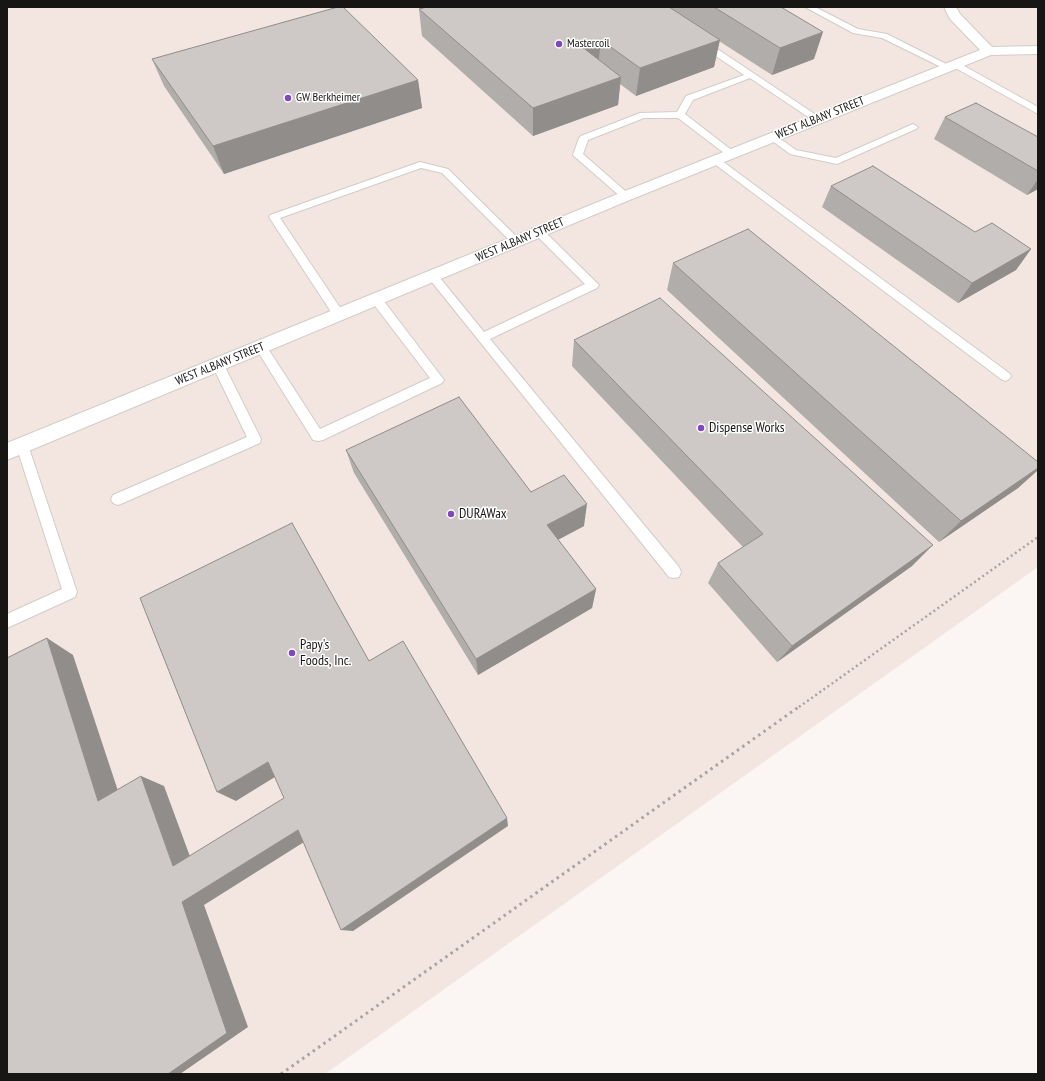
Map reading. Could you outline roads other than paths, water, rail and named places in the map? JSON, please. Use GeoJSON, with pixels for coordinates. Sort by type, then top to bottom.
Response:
{"type":"FeatureCollection","features":[{"type":"Feature","properties":{"kind":"street"},"geometry":{"type":"LineString","coordinates":[[950,7],[954,16],[989,51]]}},
{"type":"Feature","properties":{"kind":"street","name":"WEST ALBANY STREET"},"geometry":{"type":"LineString","coordinates":[[15,448],[626,196],[989,51],[1038,50]]}},
{"type":"Feature","properties":{"kind":"lane"},"geometry":{"type":"LineString","coordinates":[[809,7],[856,31],[884,36],[952,66],[1038,111]]}},
{"type":"Feature","properties":{"kind":"lane"},"geometry":{"type":"LineString","coordinates":[[697,38],[817,119]]}},
{"type":"Feature","properties":{"kind":"lane"},"geometry":{"type":"LineString","coordinates":[[680,115],[689,98],[751,75]]}},
{"type":"Feature","properties":{"kind":"lane"},"geometry":{"type":"LineString","coordinates":[[626,196],[578,155],[584,138],[643,115],[680,115],[731,154]]}},
{"type":"Feature","properties":{"kind":"lane"},"geometry":{"type":"LineString","coordinates":[[772,137],[793,152],[837,161],[913,127]]}},
{"type":"Feature","properties":{"kind":"lane"},"geometry":{"type":"LineString","coordinates":[[715,160],[1005,376]]}},
{"type":"Feature","properties":{"kind":"lane"},"geometry":{"type":"LineString","coordinates":[[339,315],[274,217],[420,165],[445,171],[516,241]]}},
{"type":"Feature","properties":{"kind":"lane"},"geometry":{"type":"LineString","coordinates":[[482,338],[593,285],[539,232]]}},
{"type":"Feature","properties":{"kind":"lane"},"geometry":{"type":"LineString","coordinates":[[432,276],[674,572]]}},
{"type":"Feature","properties":{"kind":"lane"},"geometry":{"type":"LineString","coordinates":[[261,347],[318,436],[438,380],[376,299]]}},
{"type":"Feature","properties":{"kind":"lane"},"geometry":{"type":"LineString","coordinates":[[118,499],[255,439],[218,365]]}},
{"type":"Feature","properties":{"kind":"lane"},"geometry":{"type":"LineString","coordinates":[[7,621],[70,592],[15,448]]}},
{"type":"Feature","properties":{"kind":"place","name":"Mastercoil"},"geometry":{"type":"Point","coordinates":[559,44]}},
{"type":"Feature","properties":{"kind":"place","name":"GW Berkheimer"},"geometry":{"type":"Point","coordinates":[288,98]}},
{"type":"Feature","properties":{"kind":"place","name":"Dispense Works"},"geometry":{"type":"Point","coordinates":[701,428]}},
{"type":"Feature","properties":{"kind":"place","name":"DURAWax"},"geometry":{"type":"Point","coordinates":[451,514]}},
{"type":"Feature","properties":{"kind":"place","name":"Papy's Foods, Inc."},"geometry":{"type":"Point","coordinates":[292,653]}}]}
